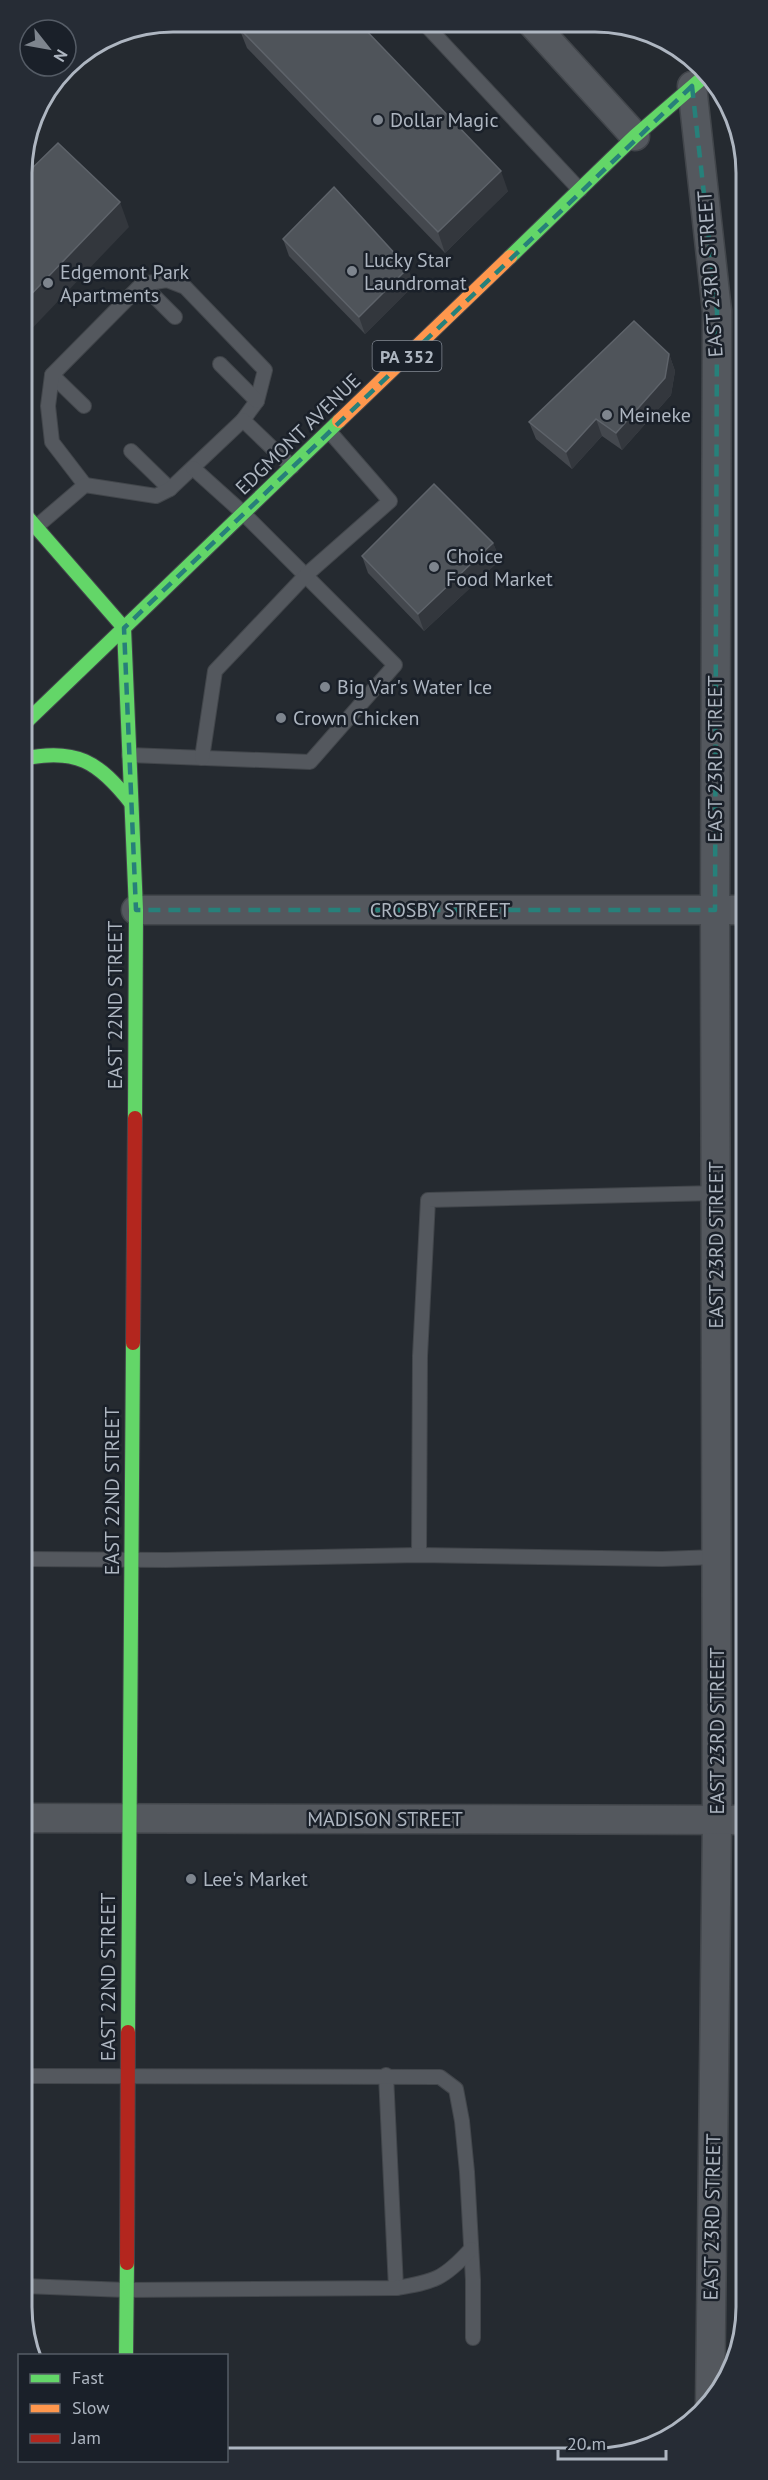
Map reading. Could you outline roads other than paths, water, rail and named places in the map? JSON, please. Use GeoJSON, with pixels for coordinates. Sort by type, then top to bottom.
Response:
{"type":"FeatureCollection","features":[{"type":"Feature","properties":{"kind":"main road","name":"EDGMONT AVENUE"},"geometry":{"type":"LineString","coordinates":[[32,716],[635,136],[700,80]]}},
{"type":"Feature","properties":{"kind":"main road"},"geometry":{"type":"LineString","coordinates":[[32,522],[124,628]]}},
{"type":"Feature","properties":{"kind":"main road","name":"EAST 22ND STREET"},"geometry":{"type":"LineString","coordinates":[[124,628],[136,910],[126,2354]]}},
{"type":"Feature","properties":{"kind":"main road"},"geometry":{"type":"LineString","coordinates":[[32,756],[74,758],[93,764],[108,776],[131,803]]}},
{"type":"Feature","properties":{"kind":"street"},"geometry":{"type":"LineString","coordinates":[[540,32],[635,136]]}},
{"type":"Feature","properties":{"kind":"street","name":"EAST 23RD STREET"},"geometry":{"type":"LineString","coordinates":[[700,80],[717,311],[715,910],[717,1821],[710,2389]]}},
{"type":"Feature","properties":{"kind":"street","name":"CROSBY STREET"},"geometry":{"type":"LineString","coordinates":[[136,910],[736,910]]}},
{"type":"Feature","properties":{"kind":"street","name":"MADISON STREET"},"geometry":{"type":"LineString","coordinates":[[32,1818],[736,1820]]}},
{"type":"Feature","properties":{"kind":"lane"},"geometry":{"type":"LineString","coordinates":[[432,32],[580,190]]}},
{"type":"Feature","properties":{"kind":"lane"},"geometry":{"type":"LineString","coordinates":[[167,280],[185,287],[265,370],[257,401],[243,420],[170,489],[156,496],[85,485],[52,442],[48,406],[52,375],[142,284],[167,280]]}},
{"type":"Feature","properties":{"kind":"lane"},"geometry":{"type":"LineString","coordinates":[[142,284],[175,317]]}},
{"type":"Feature","properties":{"kind":"lane"},"geometry":{"type":"LineString","coordinates":[[220,364],[257,401]]}},
{"type":"Feature","properties":{"kind":"lane"},"geometry":{"type":"LineString","coordinates":[[52,375],[84,406]]}},
{"type":"Feature","properties":{"kind":"lane"},"geometry":{"type":"LineString","coordinates":[[243,420],[292,467]]}},
{"type":"Feature","properties":{"kind":"lane"},"geometry":{"type":"LineString","coordinates":[[202,758],[215,670],[306,576],[390,501],[329,431]]}},
{"type":"Feature","properties":{"kind":"lane"},"geometry":{"type":"LineString","coordinates":[[131,452],[170,489]]}},
{"type":"Feature","properties":{"kind":"lane"},"geometry":{"type":"LineString","coordinates":[[129,755],[310,762],[395,665],[243,513],[193,468]]}},
{"type":"Feature","properties":{"kind":"lane"},"geometry":{"type":"LineString","coordinates":[[36,527],[85,485]]}},
{"type":"Feature","properties":{"kind":"lane"},"geometry":{"type":"LineString","coordinates":[[419,1555],[420,1356],[428,1200],[716,1193]]}},
{"type":"Feature","properties":{"kind":"lane"},"geometry":{"type":"LineString","coordinates":[[32,1559],[131,1560],[419,1555],[662,1559],[716,1557]]}},
{"type":"Feature","properties":{"kind":"lane"},"geometry":{"type":"LineString","coordinates":[[32,2076],[440,2077],[456,2089],[462,2121],[471,2249],[473,2338]]}},
{"type":"Feature","properties":{"kind":"lane"},"geometry":{"type":"LineString","coordinates":[[386,2076],[396,2288]]}},
{"type":"Feature","properties":{"kind":"lane"},"geometry":{"type":"LineString","coordinates":[[32,2286],[126,2290],[396,2288],[429,2283],[443,2276],[471,2249]]}},
{"type":"Feature","properties":{"kind":"place","name":"Dollar Magic"},"geometry":{"type":"Point","coordinates":[378,120]}},
{"type":"Feature","properties":{"kind":"place","name":"Lucky Star Laundromat"},"geometry":{"type":"Point","coordinates":[352,271]}},
{"type":"Feature","properties":{"kind":"place","name":"Edgemont Park Apartments"},"geometry":{"type":"Point","coordinates":[48,283]}},
{"type":"Feature","properties":{"kind":"place","name":"Meineke"},"geometry":{"type":"Point","coordinates":[607,415]}},
{"type":"Feature","properties":{"kind":"place","name":"Choice Food Market"},"geometry":{"type":"Point","coordinates":[434,567]}},
{"type":"Feature","properties":{"kind":"place","name":"Big Var's Water Ice"},"geometry":{"type":"Point","coordinates":[325,687]}},
{"type":"Feature","properties":{"kind":"place","name":"Crown Chicken"},"geometry":{"type":"Point","coordinates":[281,718]}},
{"type":"Feature","properties":{"kind":"place","name":"Lee's Market"},"geometry":{"type":"Point","coordinates":[191,1879]}}]}
